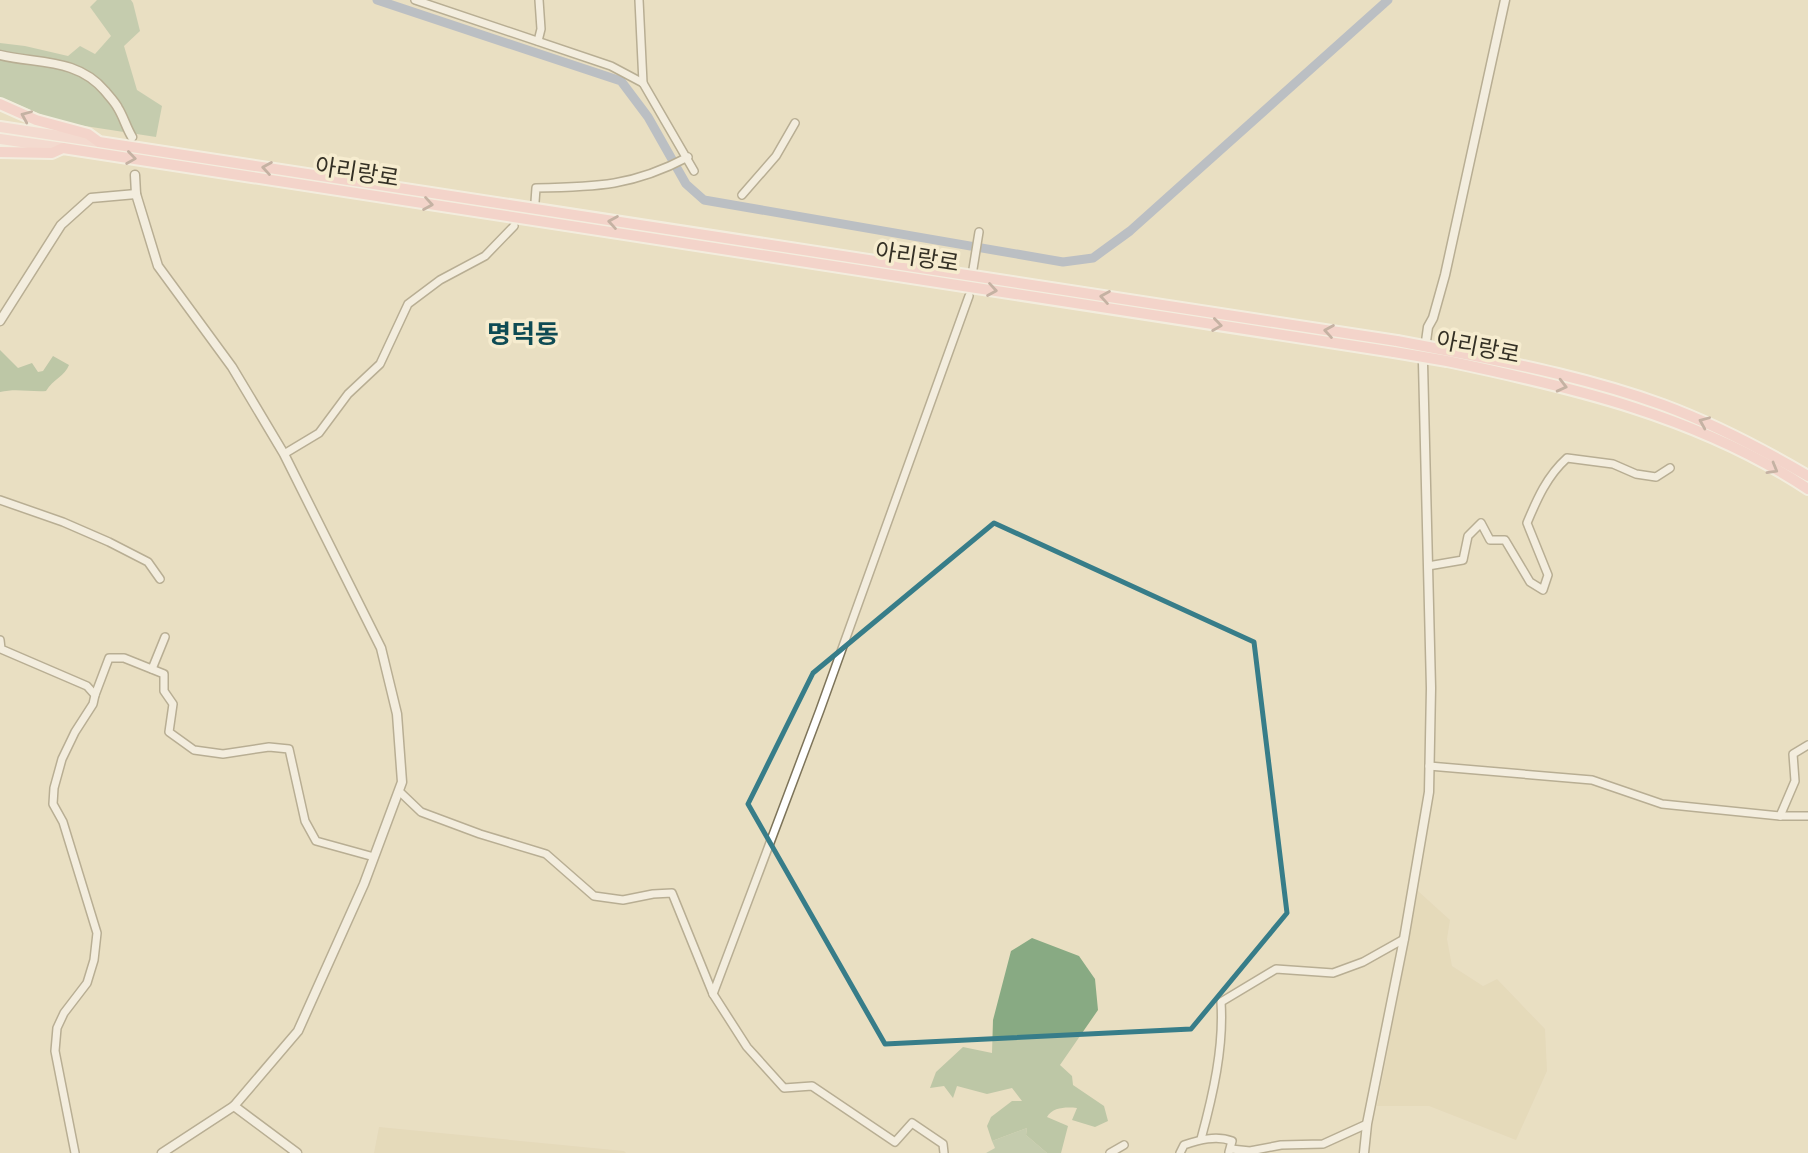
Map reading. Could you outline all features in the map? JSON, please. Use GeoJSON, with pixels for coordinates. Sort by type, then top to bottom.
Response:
{"type":"FeatureCollection","features":[{"type":"Feature","properties":{"kind":"highway"},"geometry":{"type":"LineString","coordinates":[[0,104],[36,120],[88,134],[99,142]]}},
{"type":"Feature","properties":{"kind":"highway","name":"아리랑로"},"geometry":{"type":"LineString","coordinates":[[99,142],[1395,346],[1592,383],[1665,406],[1715,427],[1767,452],[1808,476]]}},
{"type":"Feature","properties":{"kind":"highway"},"geometry":{"type":"LineString","coordinates":[[0,152],[52,153],[63,148]]}},
{"type":"Feature","properties":{"kind":"highway","name":"아리랑로"},"geometry":{"type":"LineString","coordinates":[[63,148],[1395,346]]}},
{"type":"Feature","properties":{"kind":"highway","name":"아리랑로"},"geometry":{"type":"LineString","coordinates":[[1449,356],[1589,393],[1661,416],[1761,461],[1808,489]]}},
{"type":"Feature","properties":{"kind":"main road","name":"아리랑로"},"geometry":{"type":"LineString","coordinates":[[0,127],[99,142]]}},
{"type":"Feature","properties":{"kind":"main road","name":"아리랑로"},"geometry":{"type":"LineString","coordinates":[[0,139],[63,148]]}},
{"type":"Feature","properties":{"kind":"street"},"geometry":{"type":"LineString","coordinates":[[415,0],[611,66],[643,83]]}},
{"type":"Feature","properties":{"kind":"street"},"geometry":{"type":"LineString","coordinates":[[538,41],[541,29],[539,0]]}},
{"type":"Feature","properties":{"kind":"street"},"geometry":{"type":"LineString","coordinates":[[639,0],[643,83],[694,171]]}},
{"type":"Feature","properties":{"kind":"street"},"geometry":{"type":"LineString","coordinates":[[1364,1153],[1367,1124],[1404,939],[1429,792],[1431,688],[1423,363],[1428,327],[1445,275],[1505,0]]}},
{"type":"Feature","properties":{"kind":"street"},"geometry":{"type":"LineString","coordinates":[[0,55],[48,61],[78,69],[97,82],[118,106],[124,125],[132,137]]}},
{"type":"Feature","properties":{"kind":"street"},"geometry":{"type":"LineString","coordinates":[[742,195],[776,156],[795,123]]}},
{"type":"Feature","properties":{"kind":"street"},"geometry":{"type":"LineString","coordinates":[[535,202],[537,188],[586,187],[634,181],[685,158]]}},
{"type":"Feature","properties":{"kind":"street"},"geometry":{"type":"LineString","coordinates":[[135,175],[136,194],[158,266],[232,366],[284,454],[382,648],[397,714],[402,782],[374,857],[298,1031],[234,1106],[162,1153]]}},
{"type":"Feature","properties":{"kind":"street"},"geometry":{"type":"LineString","coordinates":[[0,321],[61,225],[91,198],[136,194]]}},
{"type":"Feature","properties":{"kind":"street"},"geometry":{"type":"LineString","coordinates":[[284,454],[318,433],[348,394],[380,365],[408,304],[440,280],[485,256],[514,226]]}},
{"type":"Feature","properties":{"kind":"street"},"geometry":{"type":"LineString","coordinates":[[973,269],[978,234]]}},
{"type":"Feature","properties":{"kind":"street"},"geometry":{"type":"LineString","coordinates":[[713,994],[820,710],[969,296]]}},
{"type":"Feature","properties":{"kind":"street"},"geometry":{"type":"LineString","coordinates":[[1428,566],[1463,560],[1468,536],[1482,523],[1490,540],[1505,540],[1530,582],[1543,590],[1548,575],[1527,523],[1554,469],[1567,458],[1613,464],[1636,474],[1656,477],[1670,468]]}},
{"type":"Feature","properties":{"kind":"street"},"geometry":{"type":"LineString","coordinates":[[0,500],[63,522],[109,542],[148,562],[160,579]]}},
{"type":"Feature","properties":{"kind":"street"},"geometry":{"type":"LineString","coordinates":[[152,669],[165,637]]}},
{"type":"Feature","properties":{"kind":"street"},"geometry":{"type":"LineString","coordinates":[[0,640],[1,649],[87,686],[95,695]]}},
{"type":"Feature","properties":{"kind":"street"},"geometry":{"type":"LineString","coordinates":[[75,1153],[55,1051],[57,1028],[64,1013],[87,983],[94,960],[97,933],[63,822],[53,804],[54,788],[62,759],[93,704],[109,658],[124,658],[164,674],[164,691],[173,704],[169,732],[194,750],[223,754],[269,747],[289,749],[305,821],[316,841],[374,857]]}},
{"type":"Feature","properties":{"kind":"street"},"geometry":{"type":"LineString","coordinates":[[1780,816],[1795,781],[1793,754],[1808,746]]}},
{"type":"Feature","properties":{"kind":"street"},"geometry":{"type":"LineString","coordinates":[[1429,766],[1592,780],[1662,804],[1808,817]]}},
{"type":"Feature","properties":{"kind":"street"},"geometry":{"type":"LineString","coordinates":[[399,791],[421,812],[480,834],[546,853],[594,896],[623,900],[672,893],[713,994],[747,1047],[784,1088],[812,1086],[895,1142],[912,1123],[943,1144],[944,1153]]}},
{"type":"Feature","properties":{"kind":"street"},"geometry":{"type":"LineString","coordinates":[[1201,1139],[1223,1028],[1221,1002],[1276,969],[1333,973],[1363,962],[1404,939]]}},
{"type":"Feature","properties":{"kind":"street"},"geometry":{"type":"LineString","coordinates":[[234,1106],[297,1153]]}},
{"type":"Feature","properties":{"kind":"street"},"geometry":{"type":"LineString","coordinates":[[1180,1153],[1184,1145],[1201,1139],[1223,1138],[1231,1141],[1230,1151],[1250,1151],[1281,1145],[1323,1144],[1367,1124]]}},
{"type":"Feature","properties":{"kind":"street"},"geometry":{"type":"LineString","coordinates":[[1110,1153],[1124,1145]]}},
{"type":"Feature","properties":{"kind":"highlighted area"},"geometry":{"type":"Polygon","coordinates":[[[994,523],[1254,642],[1287,913],[1191,1029],[885,1044],[748,804],[813,673],[994,523]]]}},
{"type":"Feature","properties":{"kind":"shaded area"},"geometry":{"type":"Polygon","coordinates":[[[1418,891],[1450,920],[1447,939],[1452,966],[1483,986],[1497,979],[1545,1029],[1547,1071],[1516,1140],[1429,1106],[1377,1106],[1418,891]]]}},
{"type":"Feature","properties":{"kind":"shaded area"},"geometry":{"type":"Polygon","coordinates":[[[379,1127],[624,1151],[626,1153],[374,1153],[379,1127]]]}},
{"type":"Feature","properties":{"kind":"green space"},"geometry":{"type":"Polygon","coordinates":[[[97,0],[131,0],[133,3],[140,31],[124,46],[137,90],[162,106],[156,137],[59,122],[0,97],[0,43],[68,56],[80,46],[95,54],[111,36],[90,7],[97,0]]]}},
{"type":"Feature","properties":{"kind":"green space"},"geometry":{"type":"Polygon","coordinates":[[[0,350],[18,368],[32,363],[38,372],[43,371],[53,356],[69,365],[46,391],[0,392],[0,350]]]}},
{"type":"Feature","properties":{"kind":"green space"},"geometry":{"type":"Polygon","coordinates":[[[1032,938],[1079,956],[1095,979],[1098,1010],[1060,1065],[1072,1076],[1073,1085],[1104,1106],[1108,1121],[1095,1127],[1072,1120],[1077,1108],[1053,1111],[1047,1117],[1068,1126],[1061,1153],[1047,1153],[1026,1135],[1027,1128],[992,1141],[987,1126],[991,1117],[1012,1101],[1022,1101],[1012,1088],[987,1094],[957,1086],[953,1098],[944,1086],[930,1088],[936,1072],[963,1047],[992,1053],[993,1020],[1011,951],[1032,938]]]}},
{"type":"Feature","properties":{"kind":"green space"},"geometry":{"type":"Polygon","coordinates":[[[1027,1128],[1026,1135],[1047,1153],[986,1153],[995,1148],[992,1141],[1027,1128]]]}},
{"type":"Feature","properties":{"kind":"waterway"},"geometry":{"type":"LineString","coordinates":[[377,0],[621,81],[648,117],[686,184],[704,200],[1063,262],[1093,258],[1130,231],[1388,0]]}},
{"type":"Feature","properties":{"kind":"district","name":"명덕동"},"geometry":{"type":"Point","coordinates":[523,334]}}]}
